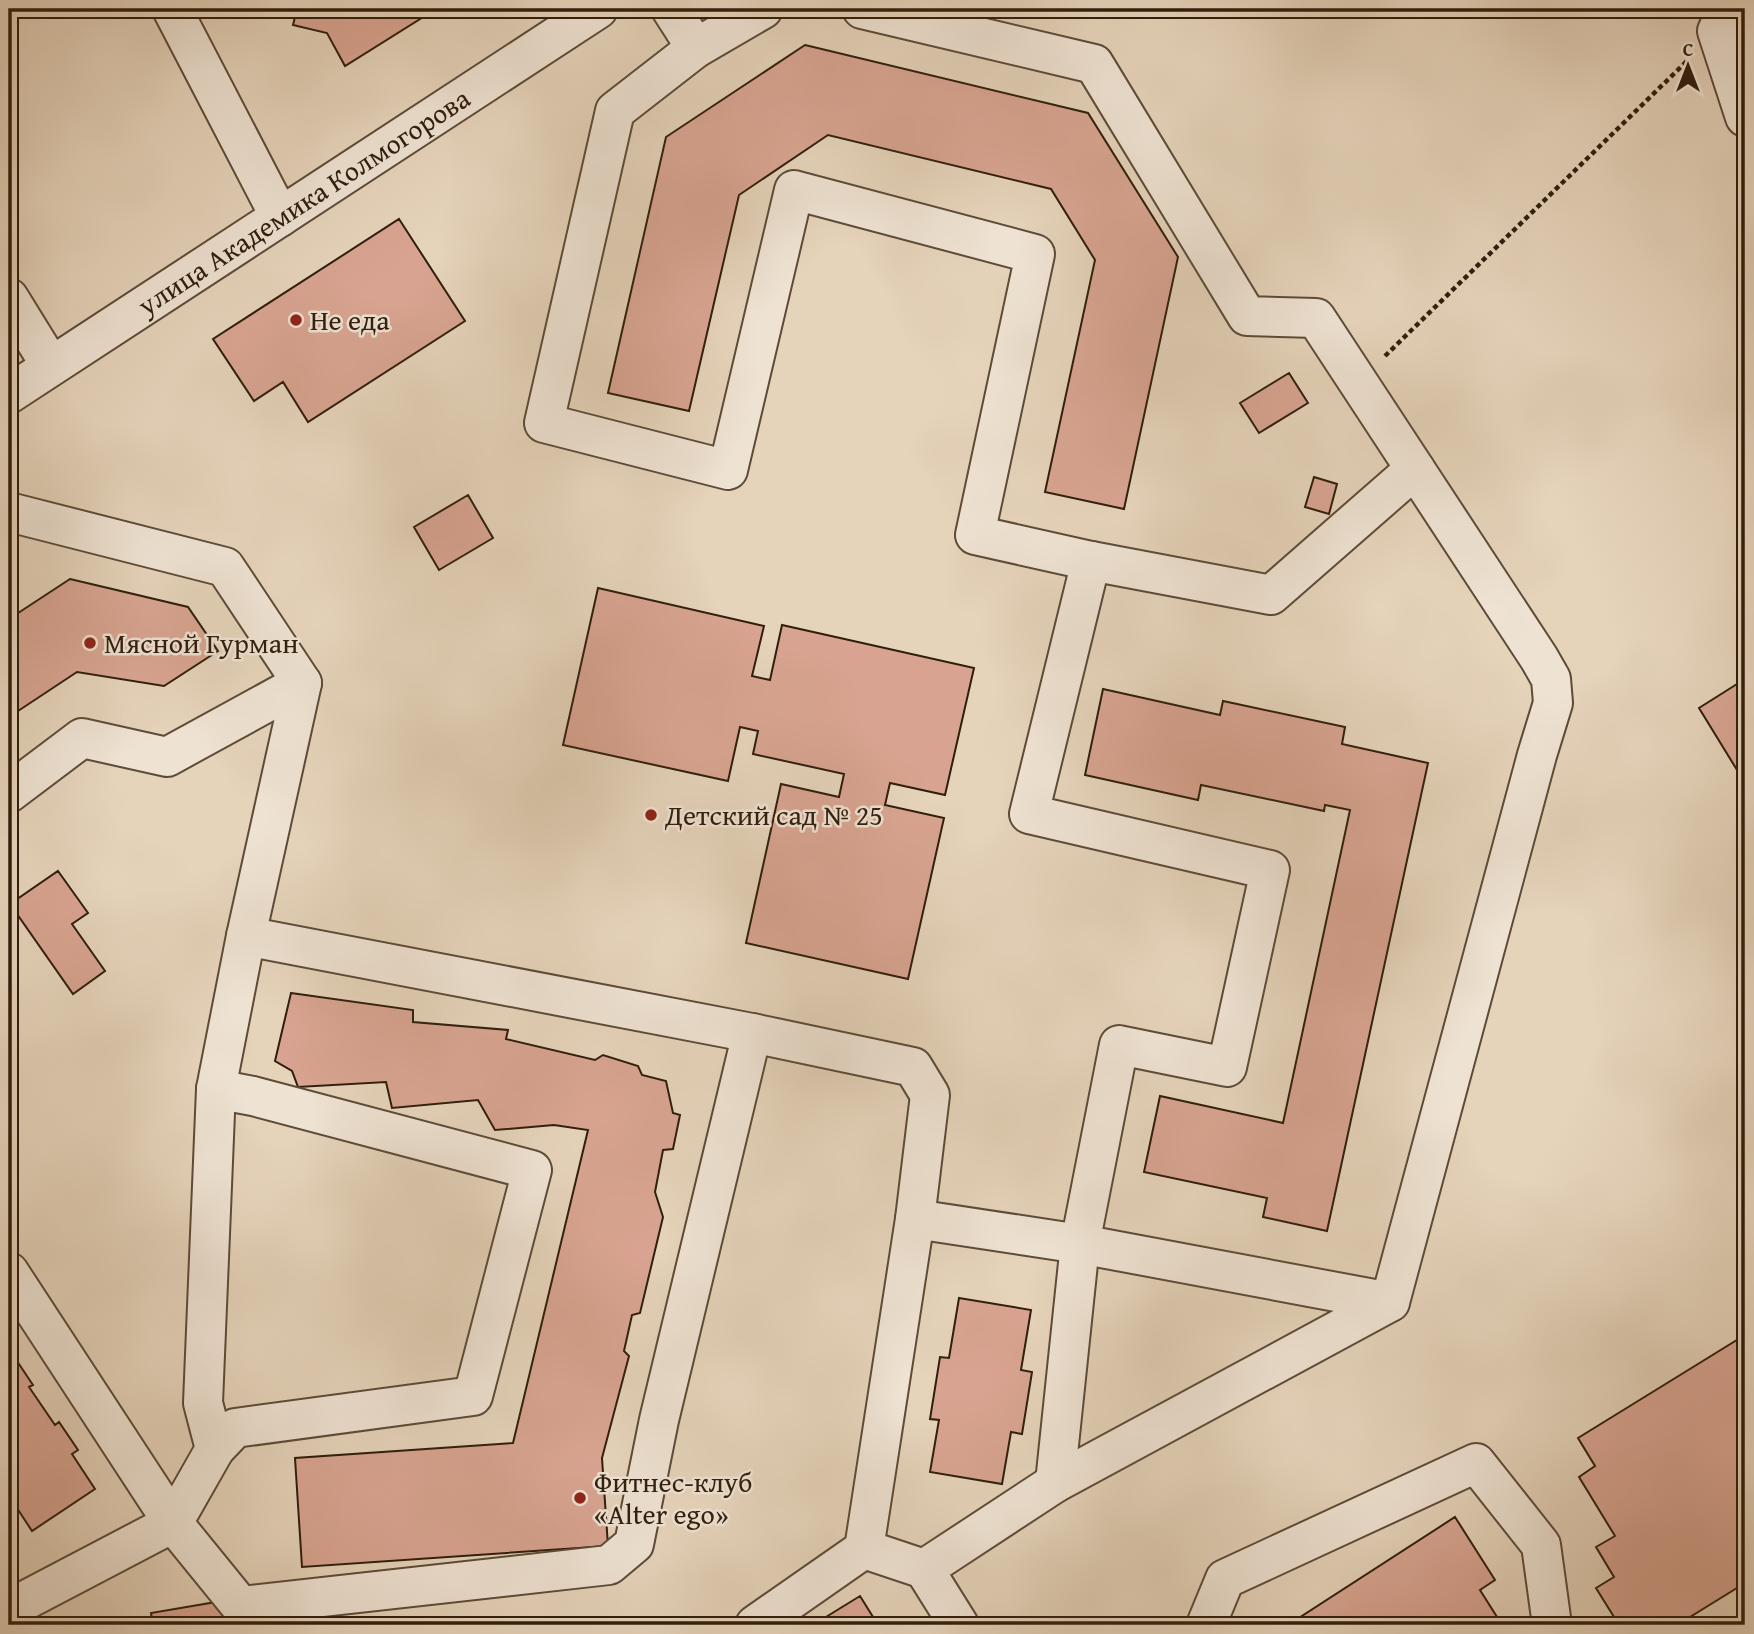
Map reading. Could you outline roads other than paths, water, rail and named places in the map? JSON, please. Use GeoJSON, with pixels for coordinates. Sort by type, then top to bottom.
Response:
{"type":"FeatureCollection","features":[{"type":"Feature","properties":{"kind":"street"},"geometry":{"type":"LineString","coordinates":[[172,9],[280,216]]}},
{"type":"Feature","properties":{"kind":"street","name":"улица Академика Колмогорова"},"geometry":{"type":"LineString","coordinates":[[9,394],[598,9]]}},
{"type":"Feature","properties":{"kind":"street"},"geometry":{"type":"LineString","coordinates":[[671,9],[696,48]]}},
{"type":"Feature","properties":{"kind":"street"},"geometry":{"type":"LineString","coordinates":[[763,9],[696,48],[615,111],[544,424],[728,470],[794,190],[1035,254],[975,536],[1271,595],[1415,468]]}},
{"type":"Feature","properties":{"kind":"street"},"geometry":{"type":"LineString","coordinates":[[862,9],[1094,64],[1247,316],[1315,318],[1539,658],[1551,679],[1553,704],[1390,1302],[1055,1483],[924,1569]]}},
{"type":"Feature","properties":{"kind":"street"},"geometry":{"type":"LineString","coordinates":[[1722,20],[1745,117]]}},
{"type":"Feature","properties":{"kind":"street"},"geometry":{"type":"LineString","coordinates":[[9,298],[51,366]]}},
{"type":"Feature","properties":{"kind":"street"},"geometry":{"type":"LineString","coordinates":[[9,512],[225,567],[302,683],[246,936],[216,1089],[203,1403],[215,1449]]}},
{"type":"Feature","properties":{"kind":"street"},"geometry":{"type":"LineString","coordinates":[[1055,1483],[1080,1244],[1119,1045],[1227,1068],[1270,870],[1029,814],[1091,561]]}},
{"type":"Feature","properties":{"kind":"street"},"geometry":{"type":"LineString","coordinates":[[9,793],[82,738],[167,757],[302,683]]}},
{"type":"Feature","properties":{"kind":"street"},"geometry":{"type":"LineString","coordinates":[[246,936],[752,1033],[913,1067],[930,1095],[915,1219],[864,1549],[755,1625]]}},
{"type":"Feature","properties":{"kind":"street"},"geometry":{"type":"LineString","coordinates":[[9,1272],[173,1523],[249,1615],[609,1565],[634,1544],[659,1420],[752,1033]]}},
{"type":"Feature","properties":{"kind":"street"},"geometry":{"type":"LineString","coordinates":[[9,1609],[173,1523],[215,1449],[235,1429],[473,1396],[532,1170],[253,1096],[216,1089]]}},
{"type":"Feature","properties":{"kind":"street"},"geometry":{"type":"LineString","coordinates":[[915,1219],[1080,1244],[1390,1302]]}},
{"type":"Feature","properties":{"kind":"street"},"geometry":{"type":"LineString","coordinates":[[1206,1625],[1225,1579],[1476,1463],[1541,1545],[1552,1625]]}},
{"type":"Feature","properties":{"kind":"street"},"geometry":{"type":"LineString","coordinates":[[864,1549],[924,1569],[959,1625]]}},
{"type":"Feature","properties":{"kind":"place","name":"Не еда"},"geometry":{"type":"Point","coordinates":[296,320]}},
{"type":"Feature","properties":{"kind":"place","name":"Мясной Гурман"},"geometry":{"type":"Point","coordinates":[90,643]}},
{"type":"Feature","properties":{"kind":"place","name":"Детский сад № 25"},"geometry":{"type":"Point","coordinates":[651,815]}},
{"type":"Feature","properties":{"kind":"place","name":"Фитнес-клуб «Alter ego»"},"geometry":{"type":"Point","coordinates":[580,1498]}}]}
